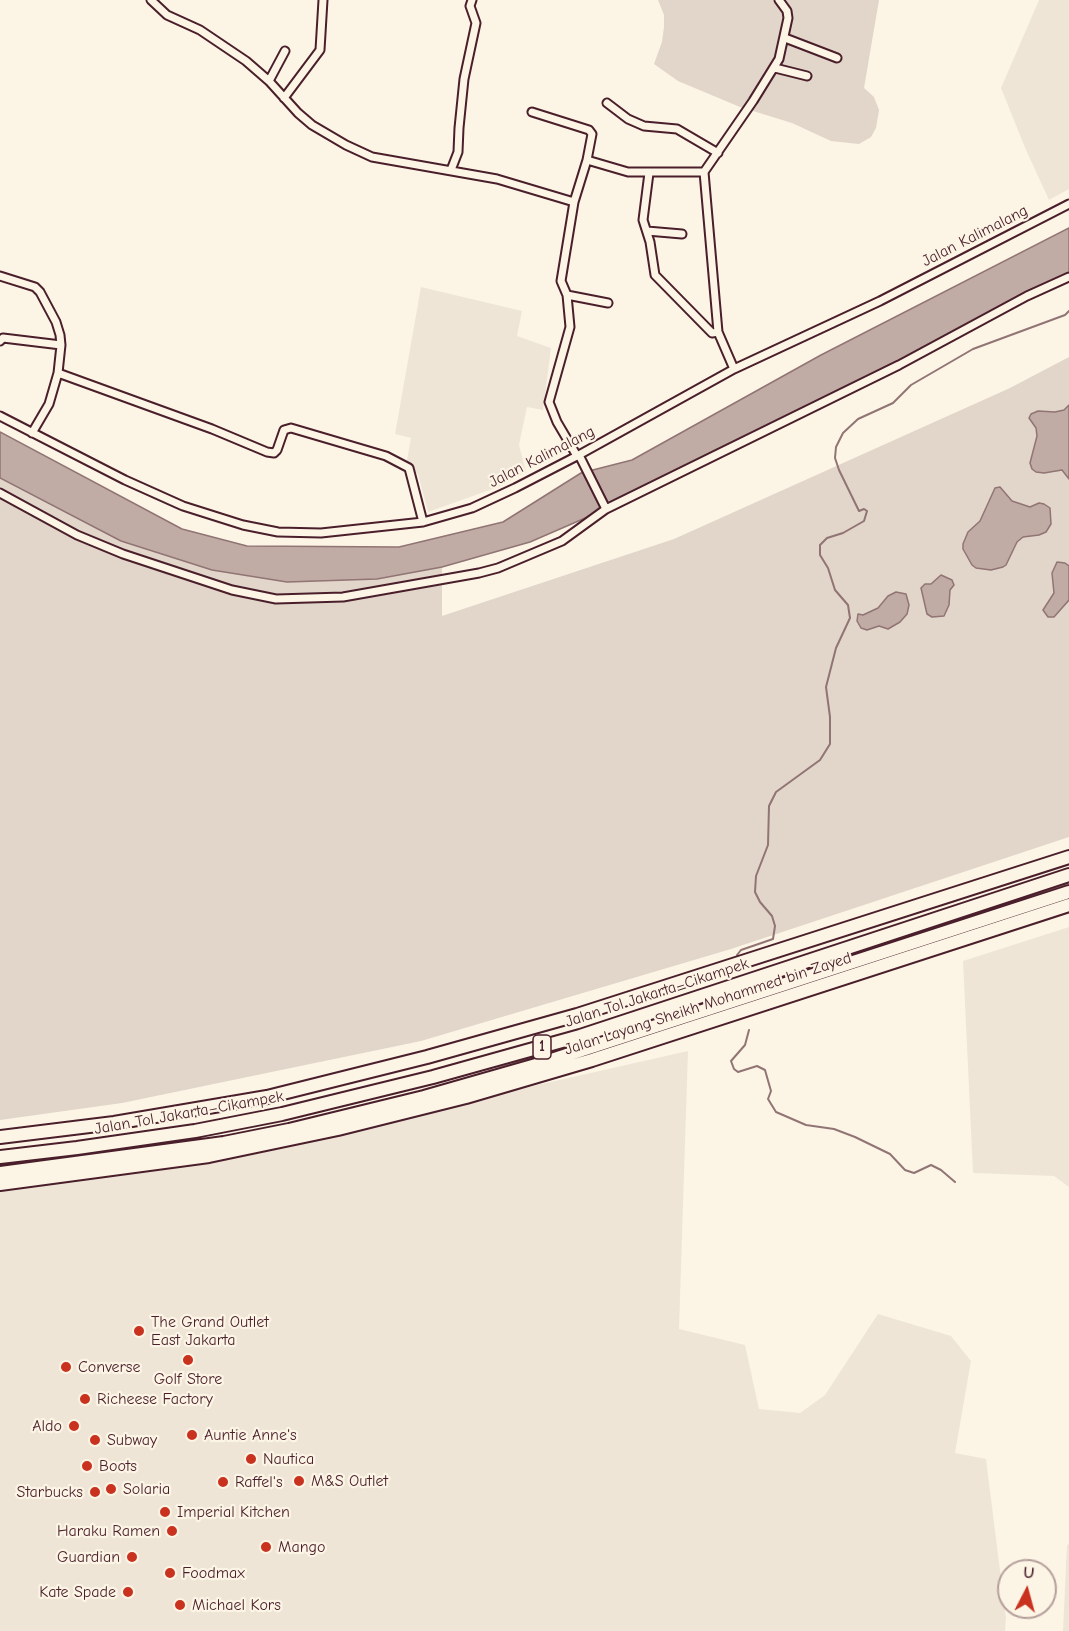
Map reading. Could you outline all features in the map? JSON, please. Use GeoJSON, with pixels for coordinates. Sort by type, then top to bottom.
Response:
{"type":"FeatureCollection","features":[{"type":"Feature","properties":{"kind":"highway","name":"Jalan Layang Sheikh Mohammed bin Zayed"},"geometry":{"type":"LineString","coordinates":[[0,1137],[114,1123],[267,1097],[427,1057],[577,1015],[1069,857]]}},
{"type":"Feature","properties":{"kind":"highway","name":"Jalan Tol Jakarta–Cikampek"},"geometry":{"type":"LineString","coordinates":[[0,1157],[195,1131],[282,1114],[432,1077],[580,1036],[1069,875]]}},
{"type":"Feature","properties":{"kind":"highway","name":"Jalan Tol Jakarta–Cikampek"},"geometry":{"type":"LineString","coordinates":[[0,1173],[224,1143],[424,1097],[557,1059],[1069,892]]}},
{"type":"Feature","properties":{"kind":"highway","name":"Jalan Layang Sheikh Mohammed bin Zayed"},"geometry":{"type":"LineString","coordinates":[[0,1184],[209,1156],[338,1130],[466,1097],[645,1043],[1069,905]]}},
{"type":"Feature","properties":{"kind":"street"},"geometry":{"type":"LineString","coordinates":[[151,0],[167,15],[200,30],[246,61],[312,125],[346,145],[372,157],[497,178],[574,202]]}},
{"type":"Feature","properties":{"kind":"street"},"geometry":{"type":"LineString","coordinates":[[284,98],[320,50],[323,0]]}},
{"type":"Feature","properties":{"kind":"street"},"geometry":{"type":"LineString","coordinates":[[451,170],[458,152],[464,79],[476,23],[470,6],[472,0]]}},
{"type":"Feature","properties":{"kind":"street"},"geometry":{"type":"LineString","coordinates":[[734,369],[718,332],[704,172],[775,68],[785,38],[788,18],[787,11],[779,0]]}},
{"type":"Feature","properties":{"kind":"street"},"geometry":{"type":"LineString","coordinates":[[785,38],[837,58]]}},
{"type":"Feature","properties":{"kind":"street"},"geometry":{"type":"LineString","coordinates":[[269,81],[285,51]]}},
{"type":"Feature","properties":{"kind":"street"},"geometry":{"type":"LineString","coordinates":[[775,68],[807,76]]}},
{"type":"Feature","properties":{"kind":"street"},"geometry":{"type":"LineString","coordinates":[[607,103],[628,119],[644,126],[677,129],[718,153]]}},
{"type":"Feature","properties":{"kind":"street"},"geometry":{"type":"LineString","coordinates":[[532,112],[589,130],[592,134],[587,160],[574,202],[561,282],[567,296],[570,327],[549,406],[605,506]]}},
{"type":"Feature","properties":{"kind":"street"},"geometry":{"type":"LineString","coordinates":[[587,160],[628,172],[704,172]]}},
{"type":"Feature","properties":{"kind":"street"},"geometry":{"type":"LineString","coordinates":[[649,173],[643,220],[655,275],[712,333],[718,332]]}},
{"type":"Feature","properties":{"kind":"street","name":"Jalan Kalimalang"},"geometry":{"type":"LineString","coordinates":[[0,416],[154,493],[183,506],[243,525],[278,532],[321,533],[423,522],[472,508],[580,458],[734,369],[880,301],[1069,204]]}},
{"type":"Feature","properties":{"kind":"street"},"geometry":{"type":"LineString","coordinates":[[647,231],[682,234]]}},
{"type":"Feature","properties":{"kind":"street"},"geometry":{"type":"LineString","coordinates":[[0,276],[35,287],[40,292],[56,322],[61,345],[58,373],[49,404],[32,433]]}},
{"type":"Feature","properties":{"kind":"street"},"geometry":{"type":"LineString","coordinates":[[0,493],[77,535],[123,554],[232,590],[276,599],[350,596],[490,570],[562,541],[578,532],[605,506],[899,365],[1027,296],[1069,277]]}},
{"type":"Feature","properties":{"kind":"street"},"geometry":{"type":"LineString","coordinates":[[567,296],[608,303]]}},
{"type":"Feature","properties":{"kind":"street"},"geometry":{"type":"LineString","coordinates":[[0,341],[3,338],[61,345]]}},
{"type":"Feature","properties":{"kind":"street"},"geometry":{"type":"LineString","coordinates":[[58,373],[212,429],[267,452],[274,453],[278,450],[284,430],[291,428],[387,456],[409,468],[423,522]]}},
{"type":"Feature","properties":{"kind":"shaded area"},"geometry":{"type":"Polygon","coordinates":[[[658,0],[879,0],[864,88],[874,97],[879,110],[876,128],[871,137],[859,144],[831,141],[792,123],[740,107],[678,81],[654,64],[662,42],[664,27],[664,15],[658,0]]]}},
{"type":"Feature","properties":{"kind":"shaded area"},"geometry":{"type":"Polygon","coordinates":[[[1039,0],[1069,0],[1069,189],[1049,200],[1001,88],[1039,0]]]}},
{"type":"Feature","properties":{"kind":"shaded area"},"geometry":{"type":"Polygon","coordinates":[[[1069,228],[1069,277],[606,509],[530,542],[442,567],[377,579],[287,582],[212,570],[121,541],[0,478],[0,432],[182,529],[247,546],[399,547],[503,522],[581,473],[632,460],[821,355],[1069,228]]]}},
{"type":"Feature","properties":{"kind":"shaded area"},"geometry":{"type":"Polygon","coordinates":[[[421,287],[522,311],[517,336],[551,348],[543,410],[527,407],[519,445],[526,472],[498,487],[428,512],[418,474],[405,471],[411,438],[395,434],[421,287]]]}},
{"type":"Feature","properties":{"kind":"shaded area"},"geometry":{"type":"Polygon","coordinates":[[[1069,357],[1069,837],[731,949],[421,1041],[122,1103],[0,1120],[0,478],[121,541],[377,579],[442,567],[442,616],[674,539],[1010,388],[1069,357]]]}},
{"type":"Feature","properties":{"kind":"shaded area"},"geometry":{"type":"Polygon","coordinates":[[[1069,405],[1069,479],[1062,470],[1036,472],[1030,463],[1037,436],[1036,428],[1029,418],[1031,414],[1038,411],[1055,412],[1064,410],[1069,405]]]}},
{"type":"Feature","properties":{"kind":"shaded area"},"geometry":{"type":"Polygon","coordinates":[[[1000,487],[1012,501],[1030,507],[1039,503],[1050,508],[1051,524],[1046,532],[1023,537],[1017,542],[1003,567],[991,570],[976,568],[963,549],[963,544],[968,532],[980,521],[995,488],[1000,487]]]}},
{"type":"Feature","properties":{"kind":"shaded area"},"geometry":{"type":"Polygon","coordinates":[[[1057,562],[1069,566],[1069,600],[1054,617],[1048,617],[1043,610],[1054,593],[1052,573],[1057,562]]]}},
{"type":"Feature","properties":{"kind":"shaded area"},"geometry":{"type":"Polygon","coordinates":[[[941,575],[952,580],[954,585],[950,590],[949,605],[944,616],[932,617],[927,614],[921,588],[925,584],[931,584],[941,575]]]}},
{"type":"Feature","properties":{"kind":"shaded area"},"geometry":{"type":"Polygon","coordinates":[[[896,592],[906,594],[909,605],[907,614],[900,622],[888,629],[879,626],[867,630],[861,628],[857,621],[858,614],[863,615],[878,608],[888,596],[896,592]]]}},
{"type":"Feature","properties":{"kind":"shaded area"},"geometry":{"type":"Polygon","coordinates":[[[1069,927],[1069,1187],[1054,1176],[973,1173],[963,961],[1069,927]]]}},
{"type":"Feature","properties":{"kind":"shaded area"},"geometry":{"type":"Polygon","coordinates":[[[688,1051],[679,1329],[745,1345],[759,1409],[800,1413],[825,1395],[878,1314],[951,1336],[971,1361],[955,1453],[986,1459],[999,1559],[997,1619],[1006,1619],[1005,1631],[0,1631],[0,1189],[387,1119],[688,1051]]]}},
{"type":"Feature","properties":{"kind":"shaded area"},"geometry":{"type":"Polygon","coordinates":[[[1069,1544],[1069,1631],[1063,1631],[1067,1545],[1069,1544]]]}},
{"type":"Feature","properties":{"kind":"waterway"},"geometry":{"type":"LineString","coordinates":[[737,955],[741,950],[773,939],[775,926],[772,916],[755,892],[756,876],[768,845],[769,806],[776,792],[820,760],[830,744],[830,717],[826,687],[836,648],[850,618],[848,605],[835,590],[828,568],[820,555],[820,545],[827,538],[843,533],[864,521],[867,511],[864,509],[859,511],[835,458],[836,447],[843,433],[858,419],[893,403],[911,385],[973,349],[1065,315],[1069,311]]}},
{"type":"Feature","properties":{"kind":"waterway"},"geometry":{"type":"LineString","coordinates":[[749,1030],[745,1045],[731,1061],[738,1072],[757,1066],[765,1070],[771,1091],[768,1099],[776,1112],[806,1125],[834,1129],[855,1137],[890,1154],[905,1170],[914,1173],[931,1165],[955,1182]]}},
{"type":"Feature","properties":{"kind":"place","name":"The Grand Outlet East Jakarta"},"geometry":{"type":"Point","coordinates":[139,1331]}},
{"type":"Feature","properties":{"kind":"place","name":"Golf Store"},"geometry":{"type":"Point","coordinates":[188,1360]}},
{"type":"Feature","properties":{"kind":"place","name":"Converse"},"geometry":{"type":"Point","coordinates":[66,1367]}},
{"type":"Feature","properties":{"kind":"place","name":"Richeese Factory"},"geometry":{"type":"Point","coordinates":[85,1399]}},
{"type":"Feature","properties":{"kind":"place","name":"Aldo"},"geometry":{"type":"Point","coordinates":[74,1426]}},
{"type":"Feature","properties":{"kind":"place","name":"Auntie Anne's"},"geometry":{"type":"Point","coordinates":[192,1435]}},
{"type":"Feature","properties":{"kind":"place","name":"Subway"},"geometry":{"type":"Point","coordinates":[95,1440]}},
{"type":"Feature","properties":{"kind":"place","name":"Nautica"},"geometry":{"type":"Point","coordinates":[251,1459]}},
{"type":"Feature","properties":{"kind":"place","name":"Boots"},"geometry":{"type":"Point","coordinates":[87,1466]}},
{"type":"Feature","properties":{"kind":"place","name":"M&S Outlet"},"geometry":{"type":"Point","coordinates":[299,1481]}},
{"type":"Feature","properties":{"kind":"place","name":"Raffel's"},"geometry":{"type":"Point","coordinates":[223,1482]}},
{"type":"Feature","properties":{"kind":"place","name":"Solaria"},"geometry":{"type":"Point","coordinates":[111,1489]}},
{"type":"Feature","properties":{"kind":"place","name":"Starbucks"},"geometry":{"type":"Point","coordinates":[95,1492]}},
{"type":"Feature","properties":{"kind":"place","name":"Imperial Kitchen"},"geometry":{"type":"Point","coordinates":[165,1512]}},
{"type":"Feature","properties":{"kind":"place","name":"Haraku Ramen"},"geometry":{"type":"Point","coordinates":[172,1531]}},
{"type":"Feature","properties":{"kind":"place","name":"Mango"},"geometry":{"type":"Point","coordinates":[266,1547]}},
{"type":"Feature","properties":{"kind":"place","name":"Guardian"},"geometry":{"type":"Point","coordinates":[132,1557]}},
{"type":"Feature","properties":{"kind":"place","name":"Foodmax"},"geometry":{"type":"Point","coordinates":[170,1573]}},
{"type":"Feature","properties":{"kind":"place","name":"Kate Spade"},"geometry":{"type":"Point","coordinates":[128,1592]}},
{"type":"Feature","properties":{"kind":"place","name":"Michael Kors"},"geometry":{"type":"Point","coordinates":[180,1605]}}]}
